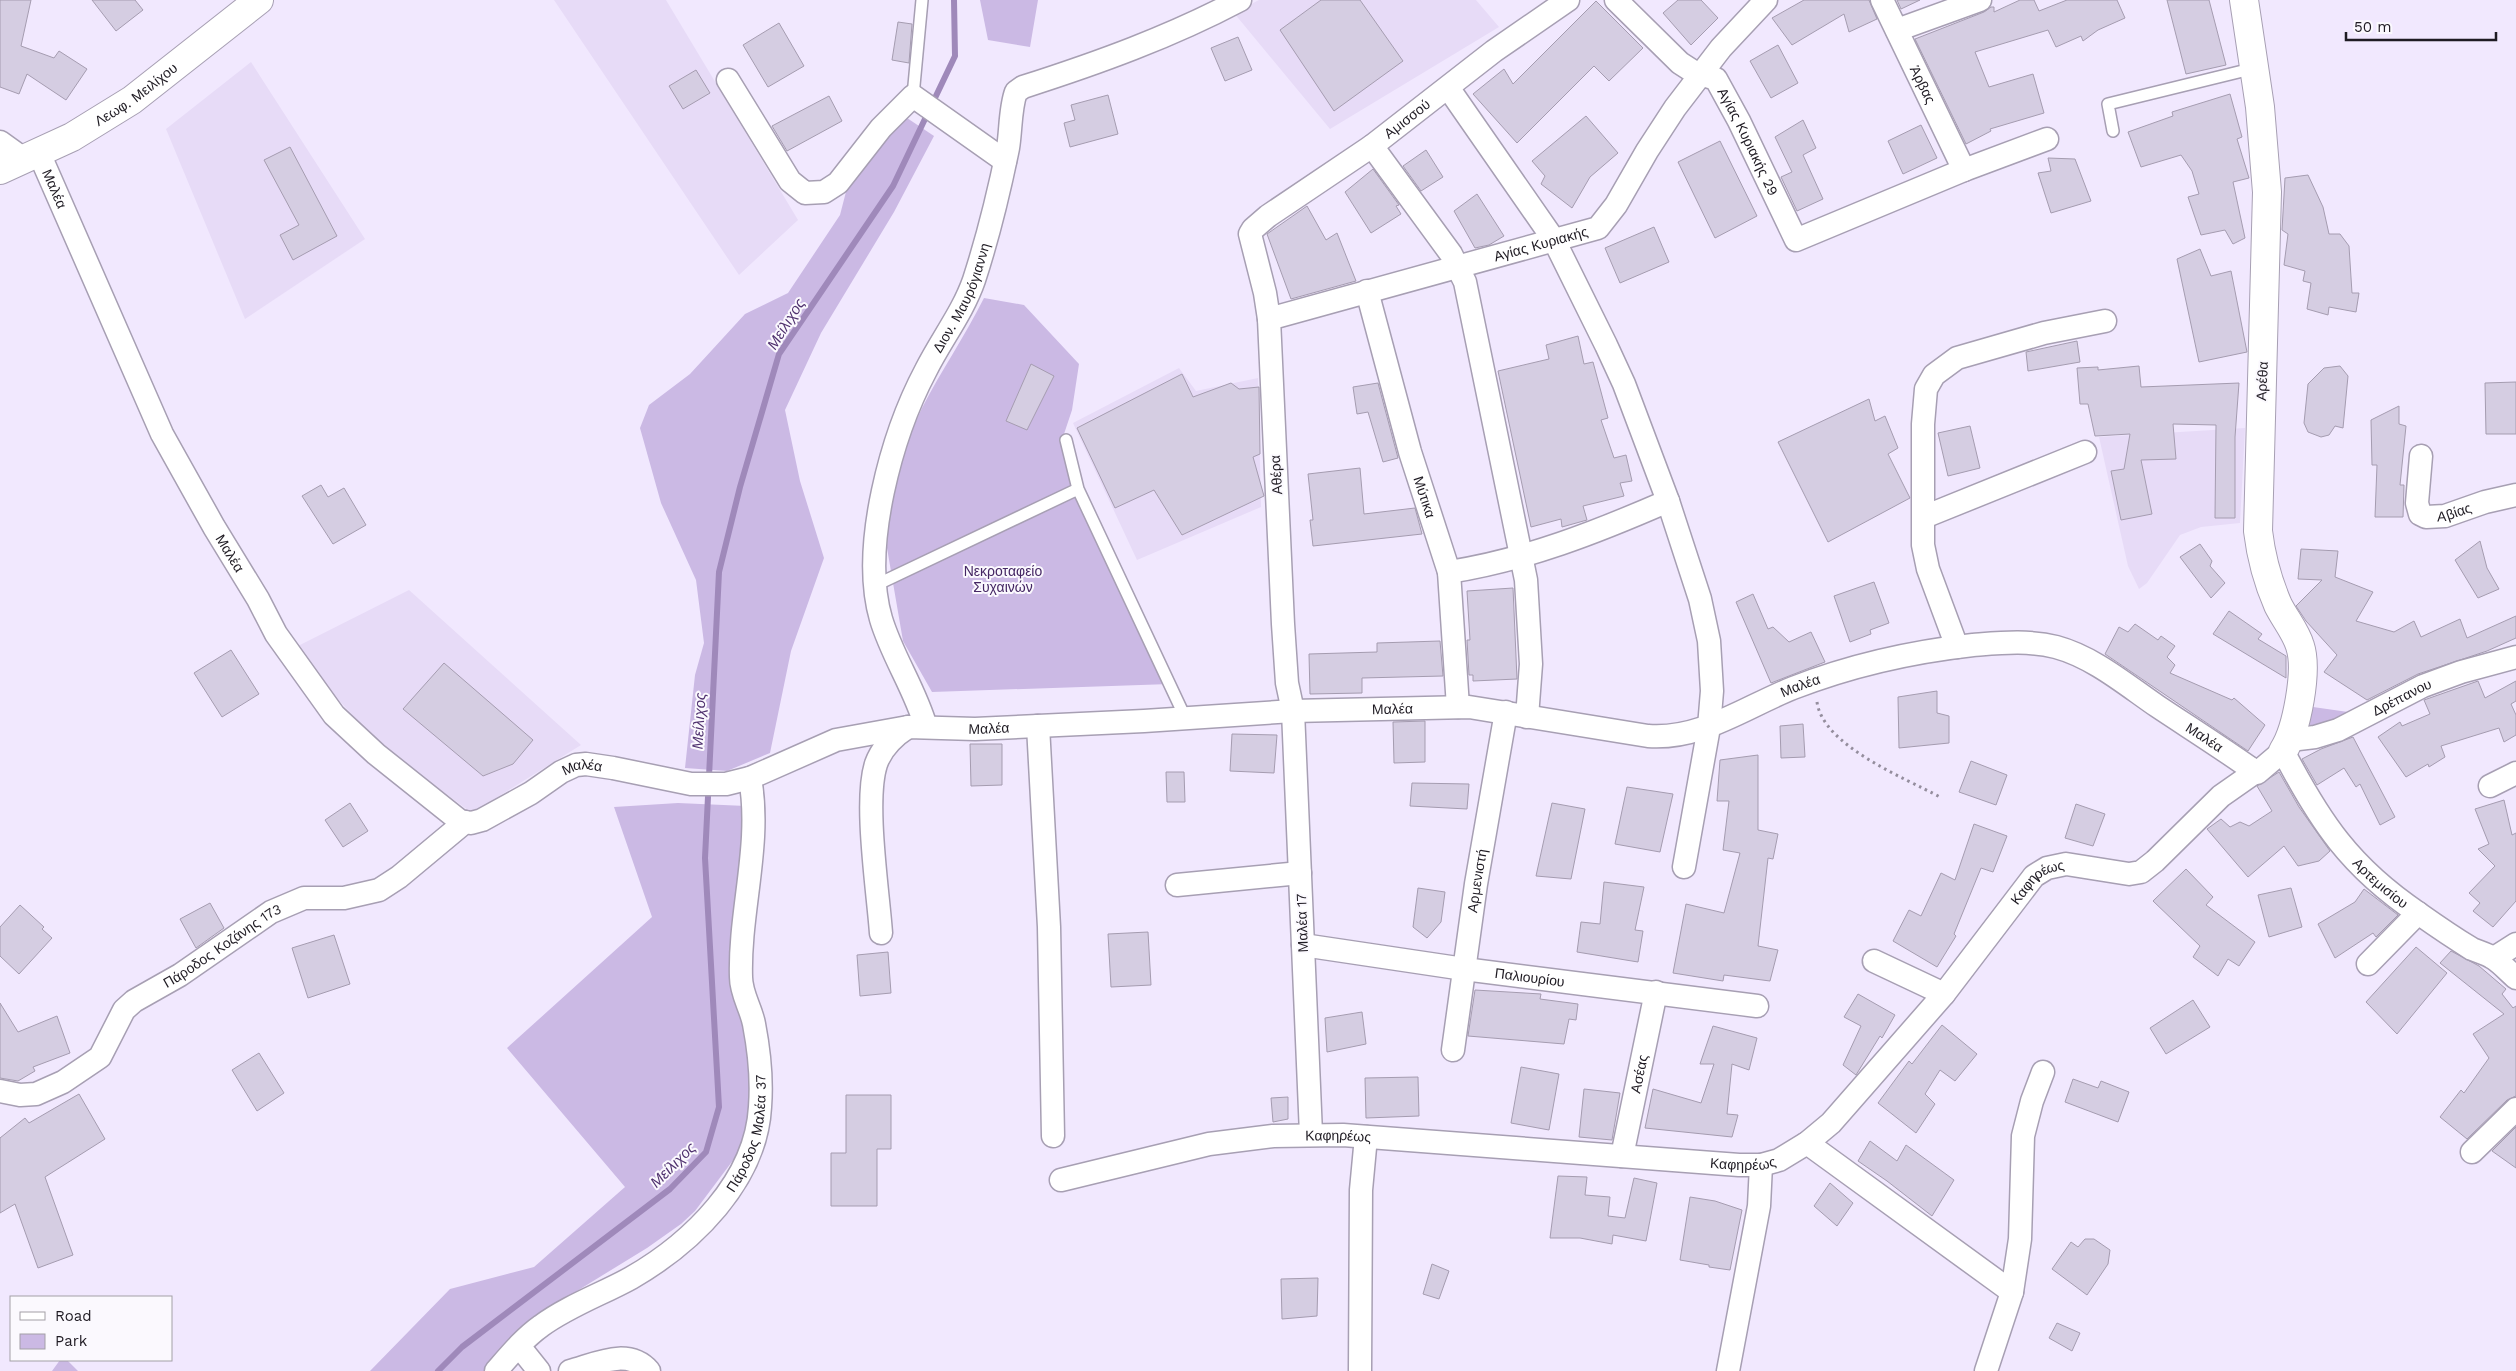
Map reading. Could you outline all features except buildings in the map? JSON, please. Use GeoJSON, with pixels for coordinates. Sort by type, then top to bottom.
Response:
{"type":"FeatureCollection","features":[{"type":"Feature","properties":{"kind":"street","name":"Λεωφ. Μειλίχου"},"geometry":{"type":"LineString","coordinates":[[0,170],[72,137],[132,100],[259,0]]}},
{"type":"Feature","properties":{"kind":"street","name":"Διον. Μαυρόγιαννη"},"geometry":{"type":"LineString","coordinates":[[917,727],[922,712],[894,653],[881,617],[876,585],[875,540],[891,463],[899,435],[919,383],[973,282],[1005,161],[1015,95],[1018,89],[1135,49],[1188,27],[1240,0]]}},
{"type":"Feature","properties":{"kind":"street","name":"Αμισσού"},"geometry":{"type":"LineString","coordinates":[[1251,241],[1250,234],[1253,229],[1268,216],[1372,146],[1449,89],[1494,52],[1568,0]]}},
{"type":"Feature","properties":{"kind":"street","name":"Αγίας Κυριακής 29"},"geometry":{"type":"LineString","coordinates":[[1616,0],[1676,60],[1686,68],[1714,78],[1719,84],[1796,240],[1964,170]]}},
{"type":"Feature","properties":{"kind":"street","name":"Αγίας Κυριακής"},"geometry":{"type":"LineString","coordinates":[[1269,319],[1589,232],[1606,220],[1656,136],[1700,74],[1766,0]]}},
{"type":"Feature","properties":{"kind":"street","name":"Άρβας"},"geometry":{"type":"LineString","coordinates":[[1882,0],[1964,170]]}},
{"type":"Feature","properties":{"kind":"street"},"geometry":{"type":"LineString","coordinates":[[1897,30],[1980,0]]}},
{"type":"Feature","properties":{"kind":"street","name":"Αρέθα"},"geometry":{"type":"LineString","coordinates":[[2244,0],[2255,68],[2265,151],[2268,213],[2257,520],[2259,542],[2269,582],[2301,650],[2300,693],[2286,745]]}},
{"type":"Feature","properties":{"kind":"street"},"geometry":{"type":"LineString","coordinates":[[728,80],[790,181],[800,191],[810,194],[824,192],[838,182],[881,128],[916,99],[1005,161]]}},
{"type":"Feature","properties":{"kind":"street"},"geometry":{"type":"LineString","coordinates":[[1449,89],[1554,240],[1624,384],[1668,501],[1700,599],[1709,641],[1712,691],[1708,727],[1684,867]]}},
{"type":"Feature","properties":{"kind":"street"},"geometry":{"type":"LineString","coordinates":[[1964,170],[2047,138]]}},
{"type":"Feature","properties":{"kind":"street","name":"Μαλέα"},"geometry":{"type":"LineString","coordinates":[[0,142],[32,156],[162,434],[214,527],[258,598],[276,634],[334,715],[376,754],[426,796],[453,817],[465,822],[482,820],[530,793],[561,772],[576,765],[586,764],[613,768],[695,784],[720,784],[750,778],[836,740],[917,727],[975,729],[1293,712],[1478,707],[1528,717],[1662,737],[1690,733],[1708,727],[1816,679],[1872,661],[1957,647],[2011,643],[2045,645],[2071,653],[2117,679],[2250,768]]}},
{"type":"Feature","properties":{"kind":"street"},"geometry":{"type":"LineString","coordinates":[[1372,146],[1459,266],[1466,282],[1523,556],[1531,635],[1528,717]]}},
{"type":"Feature","properties":{"kind":"street","name":"Αθέρα"},"geometry":{"type":"LineString","coordinates":[[1251,241],[1265,293],[1269,319],[1283,624],[1287,683],[1293,712]]}},
{"type":"Feature","properties":{"kind":"street","name":"Μύτικα"},"geometry":{"type":"LineString","coordinates":[[1367,291],[1410,452],[1449,572],[1458,707]]}},
{"type":"Feature","properties":{"kind":"street"},"geometry":{"type":"LineString","coordinates":[[1957,647],[1928,569],[1923,545],[1923,404],[1926,389],[1934,375],[1957,358],[2044,333],[2105,321]]}},
{"type":"Feature","properties":{"kind":"street"},"geometry":{"type":"LineString","coordinates":[[1924,517],[2085,452]]}},
{"type":"Feature","properties":{"kind":"street","name":"Αβίας"},"geometry":{"type":"LineString","coordinates":[[2421,456],[2417,503],[2420,514],[2426,517],[2445,516],[2485,502],[2516,495]]}},
{"type":"Feature","properties":{"kind":"street"},"geometry":{"type":"LineString","coordinates":[[1449,572],[1523,556],[1593,533],[1668,501]]}},
{"type":"Feature","properties":{"kind":"street","name":"Δρέπανου"},"geometry":{"type":"LineString","coordinates":[[2286,745],[2338,730],[2423,686],[2461,672],[2516,657]]}},
{"type":"Feature","properties":{"kind":"street","name":"Μαλέα 17"},"geometry":{"type":"LineString","coordinates":[[1293,712],[1311,1134]]}},
{"type":"Feature","properties":{"kind":"street","name":"Αρμενιστή"},"geometry":{"type":"LineString","coordinates":[[1453,1050],[1464,969],[1506,712]]}},
{"type":"Feature","properties":{"kind":"street"},"geometry":{"type":"LineString","coordinates":[[1038,726],[1049,927],[1053,1136]]}},
{"type":"Feature","properties":{"kind":"street"},"geometry":{"type":"LineString","coordinates":[[881,933],[873,820],[873,783],[876,764],[883,749],[894,736],[917,727]]}},
{"type":"Feature","properties":{"kind":"street"},"geometry":{"type":"LineString","coordinates":[[2250,768],[2257,774],[2286,745]]}},
{"type":"Feature","properties":{"kind":"street","name":"Αρτεμισίου"},"geometry":{"type":"LineString","coordinates":[[2286,745],[2309,801],[2343,848],[2382,888],[2473,949],[2494,958],[2516,978]]}},
{"type":"Feature","properties":{"kind":"street","name":"Καφηρέως"},"geometry":{"type":"LineString","coordinates":[[1062,1180],[1190,1148],[1239,1140],[1311,1134],[1761,1165],[1788,1156],[1807,1143],[1848,1105],[1944,994],[2022,889],[2039,872],[2054,865],[2066,864],[2129,874],[2141,872],[2155,861],[2220,796],[2251,775],[2250,768]]}},
{"type":"Feature","properties":{"kind":"street"},"geometry":{"type":"LineString","coordinates":[[2490,786],[2516,773]]}},
{"type":"Feature","properties":{"kind":"street","name":"Πάροδος Μαλέα 37"},"geometry":{"type":"LineString","coordinates":[[496,1371],[519,1346],[542,1326],[650,1266],[694,1232],[729,1189],[750,1156],[760,1106],[754,1024],[741,985],[741,954],[753,827],[753,797],[750,778]]}},
{"type":"Feature","properties":{"kind":"street","name":"Πάροδος Κοζάνης 173"},"geometry":{"type":"LineString","coordinates":[[0,1091],[20,1095],[36,1094],[63,1082],[100,1057],[129,1004],[180,975],[271,912],[304,898],[344,898],[379,890],[399,878],[465,822]]}},
{"type":"Feature","properties":{"kind":"street"},"geometry":{"type":"LineString","coordinates":[[1177,885],[1300,873]]}},
{"type":"Feature","properties":{"kind":"street"},"geometry":{"type":"LineString","coordinates":[[2368,964],[2418,913]]}},
{"type":"Feature","properties":{"kind":"street"},"geometry":{"type":"LineString","coordinates":[[2494,958],[2516,944]]}},
{"type":"Feature","properties":{"kind":"street","name":"Παλιουρίου"},"geometry":{"type":"LineString","coordinates":[[1302,945],[1464,969],[1757,1006]]}},
{"type":"Feature","properties":{"kind":"street"},"geometry":{"type":"LineString","coordinates":[[1874,961],[1944,994]]}},
{"type":"Feature","properties":{"kind":"street","name":"Ασέας"},"geometry":{"type":"LineString","coordinates":[[1622,1156],[1656,992]]}},
{"type":"Feature","properties":{"kind":"street"},"geometry":{"type":"LineString","coordinates":[[1986,1371],[2012,1292],[2020,1239],[2023,1136],[2032,1101],[2044,1072]]}},
{"type":"Feature","properties":{"kind":"street"},"geometry":{"type":"LineString","coordinates":[[2472,1152],[2516,1110]]}},
{"type":"Feature","properties":{"kind":"street"},"geometry":{"type":"LineString","coordinates":[[1360,1371],[1361,1190],[1366,1137]]}},
{"type":"Feature","properties":{"kind":"street"},"geometry":{"type":"LineString","coordinates":[[1807,1143],[2012,1292]]}},
{"type":"Feature","properties":{"kind":"street"},"geometry":{"type":"LineString","coordinates":[[1728,1371],[1759,1206],[1761,1165]]}},
{"type":"Feature","properties":{"kind":"street"},"geometry":{"type":"LineString","coordinates":[[519,1346],[539,1371]]}},
{"type":"Feature","properties":{"kind":"street"},"geometry":{"type":"LineString","coordinates":[[570,1371],[628,1357],[637,1360],[649,1371]]}},
{"type":"Feature","properties":{"kind":"lane"},"geometry":{"type":"LineString","coordinates":[[916,99],[922,0]]}},
{"type":"Feature","properties":{"kind":"lane"},"geometry":{"type":"LineString","coordinates":[[2114,131],[2108,104],[2255,68]]}},
{"type":"Feature","properties":{"kind":"lane"},"geometry":{"type":"LineString","coordinates":[[1066,440],[1078,489],[1185,717]]}},
{"type":"Feature","properties":{"kind":"lane"},"geometry":{"type":"LineString","coordinates":[[876,585],[1078,489]]}},
{"type":"Feature","properties":{"kind":"path"},"geometry":{"type":"LineString","coordinates":[[1816,679],[1818,707],[1838,736],[1861,755],[1940,797]]}},
{"type":"Feature","properties":{"kind":"shaded area"},"geometry":{"type":"Polygon","coordinates":[[[554,0],[666,0],[798,220],[739,275],[554,0]]]}},
{"type":"Feature","properties":{"kind":"shaded area"},"geometry":{"type":"Polygon","coordinates":[[[1259,0],[1476,0],[1499,27],[1330,129],[1234,13],[1259,0]]]}},
{"type":"Feature","properties":{"kind":"shaded area"},"geometry":{"type":"Polygon","coordinates":[[[251,62],[365,239],[245,319],[166,129],[251,62]]]}},
{"type":"Feature","properties":{"kind":"shaded area"},"geometry":{"type":"Polygon","coordinates":[[[1179,368],[1196,391],[1258,378],[1261,507],[1137,560],[1073,423],[1179,368]]]}},
{"type":"Feature","properties":{"kind":"shaded area"},"geometry":{"type":"Polygon","coordinates":[[[2245,428],[2240,523],[2201,527],[2180,535],[2147,583],[2139,589],[2128,566],[2099,437],[2245,428]]]}},
{"type":"Feature","properties":{"kind":"shaded area"},"geometry":{"type":"Polygon","coordinates":[[[409,590],[581,745],[472,813],[404,763],[367,731],[336,697],[296,647],[409,590]]]}},
{"type":"Feature","properties":{"kind":"green space"},"geometry":{"type":"Polygon","coordinates":[[[980,0],[1038,0],[1030,47],[988,40],[980,0]]]}},
{"type":"Feature","properties":{"kind":"green space"},"geometry":{"type":"Polygon","coordinates":[[[907,118],[934,136],[894,212],[821,333],[785,410],[800,481],[824,558],[791,651],[770,753],[727,771],[685,768],[695,675],[704,643],[696,580],[661,503],[640,428],[649,405],[690,374],[745,314],[788,293],[840,215],[848,184],[867,158],[907,118]]]}},
{"type":"Feature","properties":{"kind":"green space","name":"Νεκροταφείο Συχαινών"},"geometry":{"type":"Polygon","coordinates":[[[984,298],[1024,305],[1079,364],[1072,410],[1061,443],[1170,684],[932,692],[903,641],[887,548],[890,513],[898,477],[909,440],[922,408],[984,298]]]}},
{"type":"Feature","properties":{"kind":"green space"},"geometry":{"type":"Polygon","coordinates":[[[2306,706],[2355,713],[2299,732],[2306,706]]]}},
{"type":"Feature","properties":{"kind":"green space"},"geometry":{"type":"Polygon","coordinates":[[[678,803],[746,806],[748,1068],[751,1099],[747,1128],[740,1151],[695,1211],[681,1224],[647,1248],[528,1321],[485,1371],[370,1371],[450,1289],[534,1267],[625,1187],[507,1048],[652,917],[614,807],[678,803]]]}},
{"type":"Feature","properties":{"kind":"green space"},"geometry":{"type":"Polygon","coordinates":[[[59,1361],[68,1361],[78,1371],[52,1371],[59,1361]]]}},
{"type":"Feature","properties":{"kind":"waterway","name":"Μείλιχος"},"geometry":{"type":"LineString","coordinates":[[438,1371],[462,1347],[670,1189],[706,1152],[719,1107],[705,858],[719,572],[740,487],[779,354],[893,186],[955,56],[954,0]]}}]}
